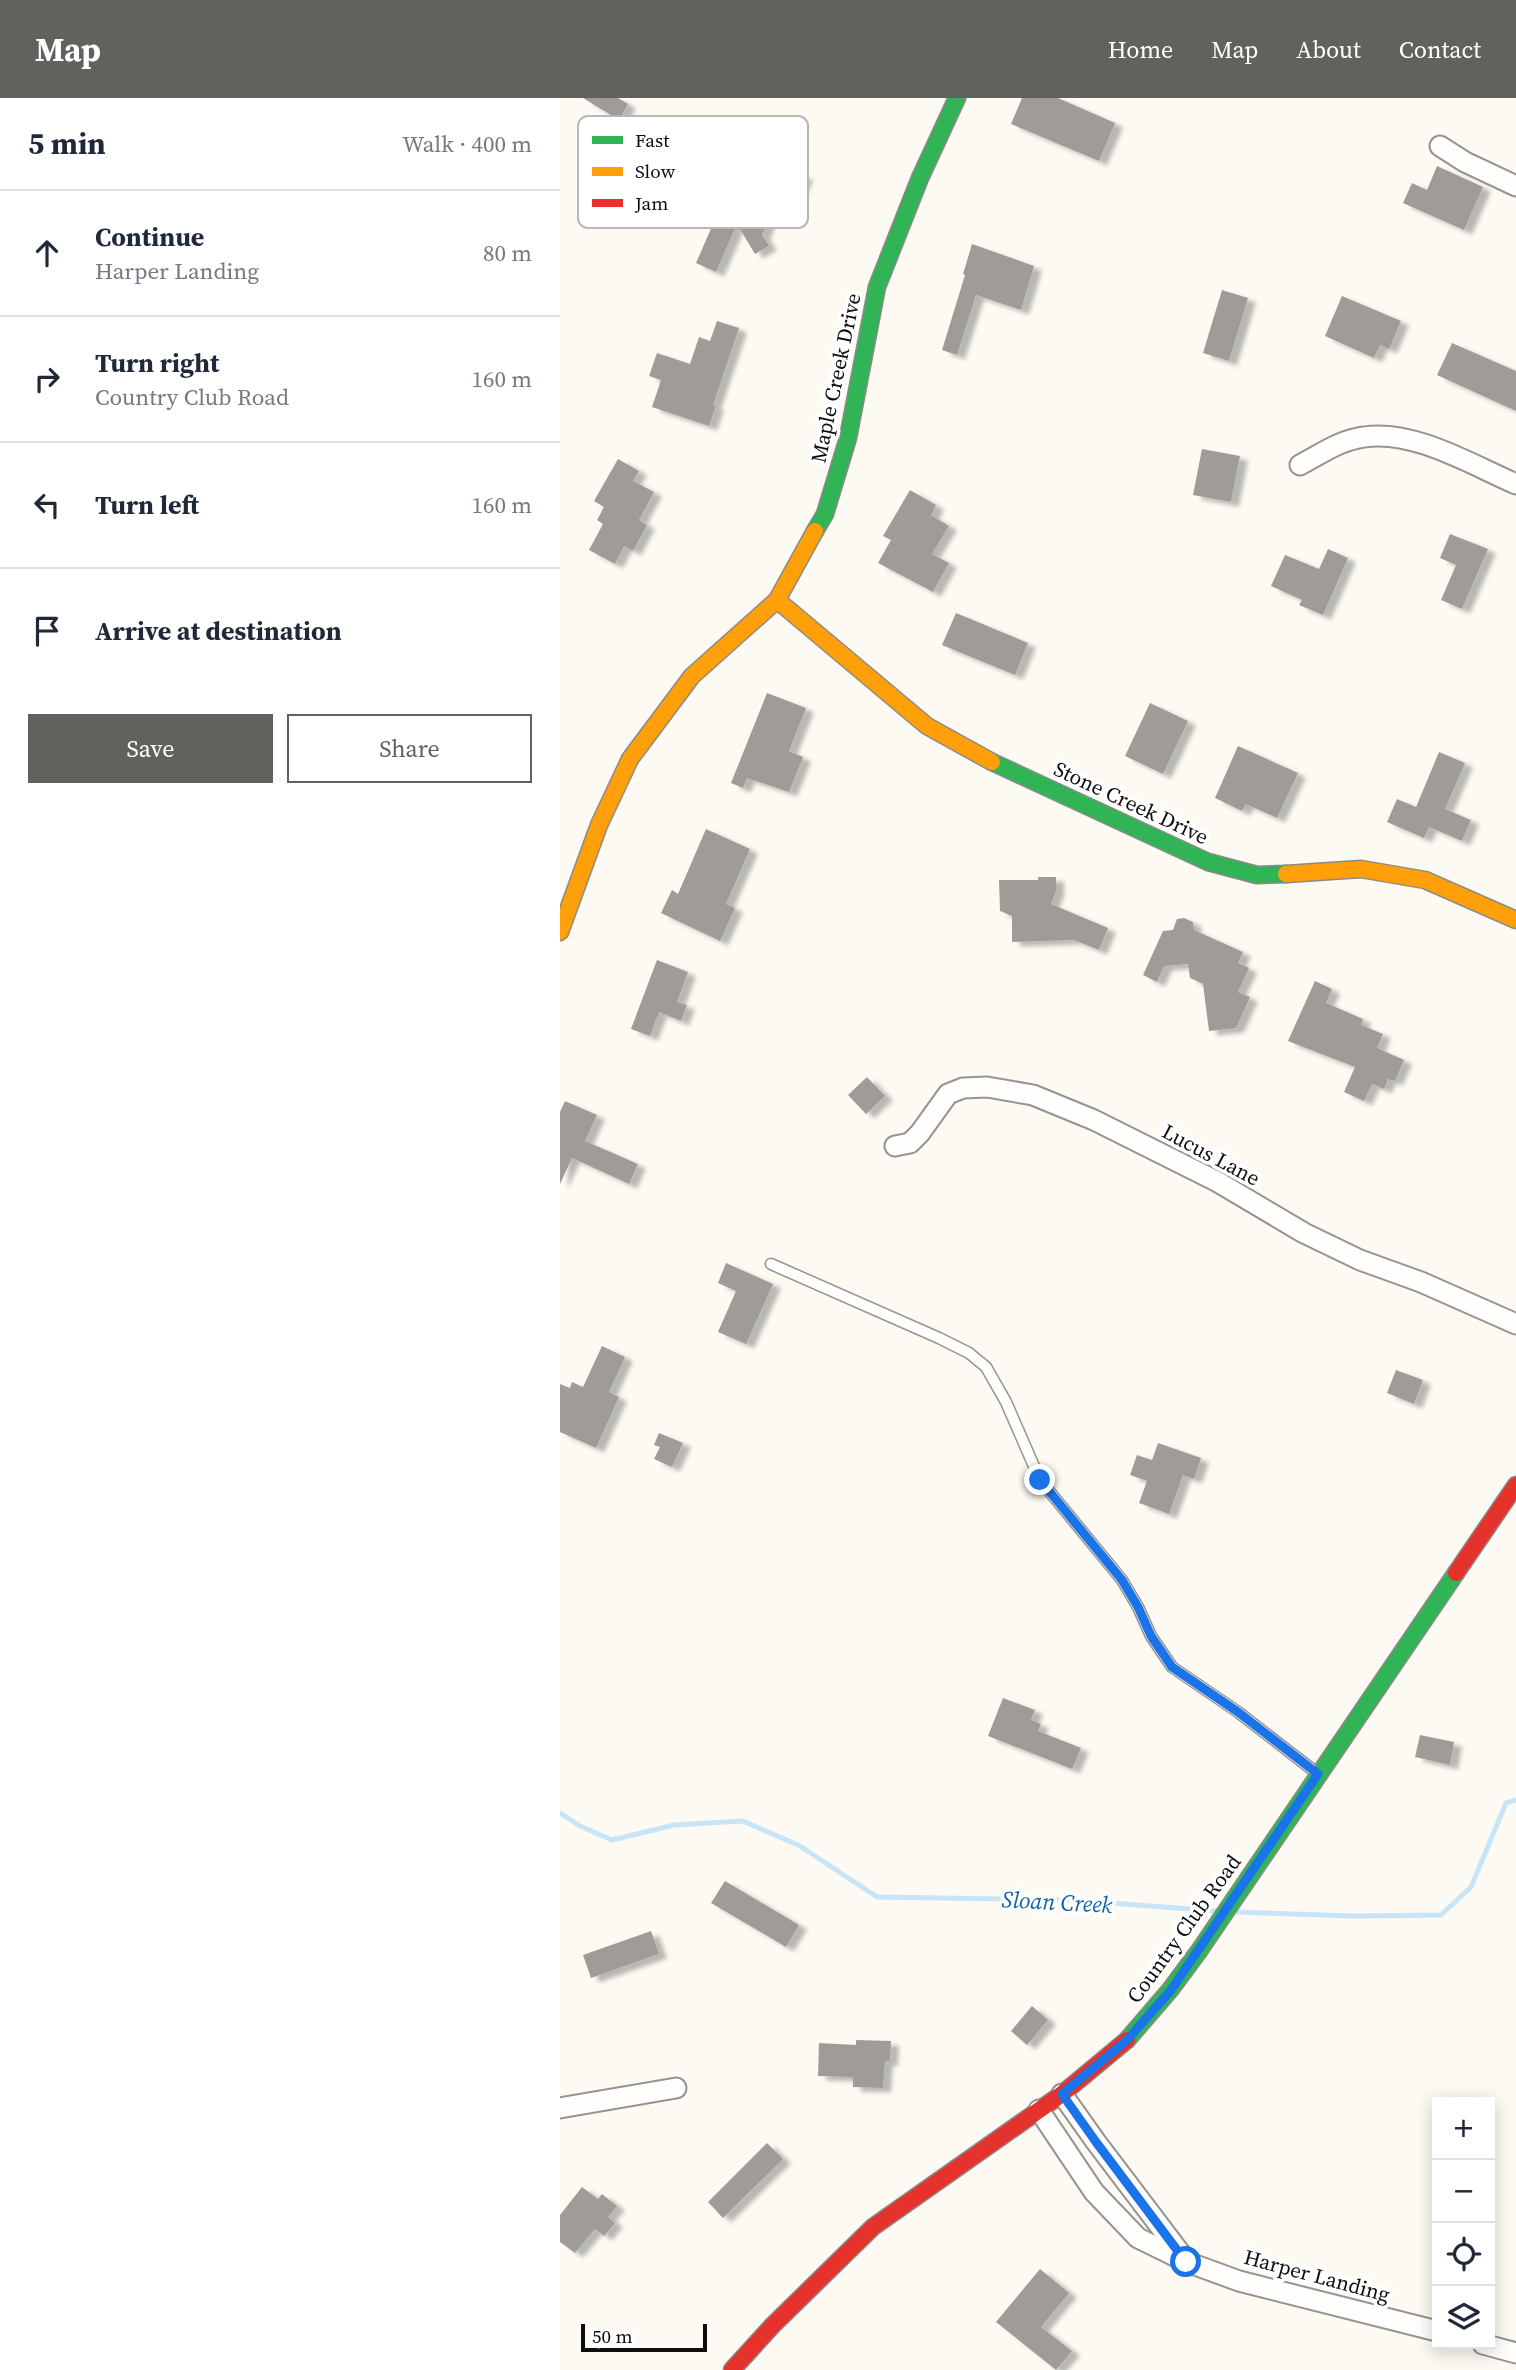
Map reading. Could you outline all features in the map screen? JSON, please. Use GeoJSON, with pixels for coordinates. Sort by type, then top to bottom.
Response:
{"type":"FeatureCollection","features":[{"type":"Feature","properties":{"kind":"street","name":"Maple Creek Drive"},"geometry":{"type":"LineString","coordinates":[[560,932],[599,825],[630,759],[692,676],[777,600],[825,514],[848,438],[877,286],[920,178],[957,98]]}},
{"type":"Feature","properties":{"kind":"street"},"geometry":{"type":"LineString","coordinates":[[1440,146],[1465,162],[1516,186]]}},
{"type":"Feature","properties":{"kind":"street"},"geometry":{"type":"LineString","coordinates":[[1300,465],[1348,441],[1391,435],[1428,446],[1516,484]]}},
{"type":"Feature","properties":{"kind":"street","name":"Stone Creek Drive"},"geometry":{"type":"LineString","coordinates":[[777,600],[927,726],[989,761],[1208,862],[1257,875],[1361,870],[1425,880],[1516,920]]}},
{"type":"Feature","properties":{"kind":"street","name":"Lucus Lane"},"geometry":{"type":"LineString","coordinates":[[895,1146],[909,1143],[920,1133],[948,1094],[963,1088],[987,1087],[1033,1096],[1094,1120],[1218,1182],[1304,1233],[1360,1260],[1422,1282],[1516,1324]]}},
{"type":"Feature","properties":{"kind":"street","name":"Country Club Road"},"geometry":{"type":"LineString","coordinates":[[732,2370],[772,2326],[873,2227],[1062,2094],[1127,2040],[1171,1990],[1199,1951],[1516,1485]]}},
{"type":"Feature","properties":{"kind":"street"},"geometry":{"type":"LineString","coordinates":[[560,2108],[676,2088]]}},
{"type":"Feature","properties":{"kind":"street"},"geometry":{"type":"LineString","coordinates":[[1062,2094],[1186,2262]]}},
{"type":"Feature","properties":{"kind":"street","name":"Harper Landing"},"geometry":{"type":"LineString","coordinates":[[1039,2110],[1094,2192],[1138,2238],[1186,2262],[1239,2281],[1432,2330]]}},
{"type":"Feature","properties":{"kind":"street"},"geometry":{"type":"LineString","coordinates":[[1495,2347],[1516,2353]]}},
{"type":"Feature","properties":{"kind":"lane"},"geometry":{"type":"LineString","coordinates":[[771,1264],[939,1338],[969,1353],[986,1367],[1006,1402],[1040,1480],[1122,1580],[1151,1636],[1172,1667],[1238,1712],[1318,1774]]}},
{"type":"Feature","properties":{"kind":"building"},"geometry":{"type":"Polygon","coordinates":[[[583,98],[618,98],[628,104],[621,116],[612,116],[583,98]]]}},
{"type":"Feature","properties":{"kind":"building"},"geometry":{"type":"Polygon","coordinates":[[[1022,98],[1058,98],[1115,123],[1099,161],[1011,124],[1022,98]]]}},
{"type":"Feature","properties":{"kind":"building"},"geometry":{"type":"Polygon","coordinates":[[[1437,166],[1483,187],[1464,230],[1403,203],[1412,183],[1427,190],[1437,166]]]}},
{"type":"Feature","properties":{"kind":"building"},"geometry":{"type":"Polygon","coordinates":[[[711,228],[735,228],[716,272],[696,263],[711,228]]]}},
{"type":"Feature","properties":{"kind":"building"},"geometry":{"type":"Polygon","coordinates":[[[739,228],[765,228],[762,235],[769,246],[755,254],[739,228]]]}},
{"type":"Feature","properties":{"kind":"building"},"geometry":{"type":"Polygon","coordinates":[[[972,244],[1034,266],[1021,310],[976,295],[957,355],[942,350],[972,244]]]}},
{"type":"Feature","properties":{"kind":"building"},"geometry":{"type":"Polygon","coordinates":[[[1222,290],[1248,298],[1229,361],[1203,353],[1222,290]]]}},
{"type":"Feature","properties":{"kind":"building"},"geometry":{"type":"Polygon","coordinates":[[[1342,296],[1401,321],[1389,349],[1380,345],[1374,358],[1325,336],[1342,296]]]}},
{"type":"Feature","properties":{"kind":"building"},"geometry":{"type":"Polygon","coordinates":[[[717,321],[739,328],[713,405],[716,406],[709,426],[652,407],[661,380],[649,376],[657,353],[690,364],[699,337],[710,341],[717,321]]]}},
{"type":"Feature","properties":{"kind":"building"},"geometry":{"type":"Polygon","coordinates":[[[1452,343],[1516,371],[1516,411],[1437,375],[1452,343]]]}},
{"type":"Feature","properties":{"kind":"building"},"geometry":{"type":"Polygon","coordinates":[[[1202,449],[1240,456],[1231,502],[1193,495],[1202,449]]]}},
{"type":"Feature","properties":{"kind":"building"},"geometry":{"type":"Polygon","coordinates":[[[618,459],[639,471],[633,481],[654,492],[639,520],[647,525],[633,551],[624,546],[615,564],[589,550],[603,524],[597,520],[604,507],[594,501],[618,459]]]}},
{"type":"Feature","properties":{"kind":"building"},"geometry":{"type":"Polygon","coordinates":[[[910,490],[936,505],[931,515],[949,526],[932,554],[949,563],[933,592],[878,563],[891,540],[883,536],[910,490]]]}},
{"type":"Feature","properties":{"kind":"building"},"geometry":{"type":"Polygon","coordinates":[[[1450,534],[1488,549],[1462,609],[1441,600],[1456,565],[1440,558],[1450,534]]]}},
{"type":"Feature","properties":{"kind":"building"},"geometry":{"type":"Polygon","coordinates":[[[1328,549],[1348,558],[1323,615],[1299,605],[1302,600],[1271,586],[1285,555],[1319,569],[1328,549]]]}},
{"type":"Feature","properties":{"kind":"building"},"geometry":{"type":"Polygon","coordinates":[[[956,613],[1028,643],[1015,675],[942,645],[956,613]]]}},
{"type":"Feature","properties":{"kind":"building"},"geometry":{"type":"Polygon","coordinates":[[[767,693],[806,708],[789,751],[803,757],[789,792],[747,778],[743,788],[731,783],[767,693]]]}},
{"type":"Feature","properties":{"kind":"building"},"geometry":{"type":"Polygon","coordinates":[[[1150,703],[1188,721],[1163,774],[1125,756],[1150,703]]]}},
{"type":"Feature","properties":{"kind":"building"},"geometry":{"type":"Polygon","coordinates":[[[1238,746],[1298,773],[1277,818],[1246,804],[1242,811],[1215,798],[1238,746]]]}},
{"type":"Feature","properties":{"kind":"building"},"geometry":{"type":"Polygon","coordinates":[[[1439,752],[1465,763],[1445,809],[1471,820],[1462,841],[1429,827],[1424,838],[1387,822],[1397,799],[1416,807],[1439,752]]]}},
{"type":"Feature","properties":{"kind":"building"},"geometry":{"type":"Polygon","coordinates":[[[706,829],[750,849],[726,904],[735,908],[720,941],[661,913],[672,890],[678,894],[706,829]]]}},
{"type":"Feature","properties":{"kind":"building"},"geometry":{"type":"Polygon","coordinates":[[[1038,877],[1056,877],[1056,892],[1051,904],[1108,928],[1099,950],[1074,940],[1012,942],[1012,916],[1000,911],[999,880],[1038,880],[1038,877]]]}},
{"type":"Feature","properties":{"kind":"building"},"geometry":{"type":"Polygon","coordinates":[[[1184,918],[1193,922],[1194,930],[1243,952],[1238,963],[1249,968],[1238,992],[1250,997],[1236,1028],[1209,1031],[1203,984],[1190,978],[1188,964],[1164,966],[1157,982],[1143,975],[1163,931],[1173,930],[1177,919],[1184,918]]]}},
{"type":"Feature","properties":{"kind":"building"},"geometry":{"type":"Polygon","coordinates":[[[657,960],[688,972],[677,1002],[687,1005],[681,1021],[659,1012],[650,1036],[631,1029],[657,960]]]}},
{"type":"Feature","properties":{"kind":"building"},"geometry":{"type":"Polygon","coordinates":[[[1315,981],[1332,989],[1326,1003],[1363,1019],[1361,1025],[1383,1034],[1377,1048],[1404,1060],[1395,1081],[1388,1079],[1384,1089],[1372,1084],[1364,1101],[1344,1092],[1355,1067],[1288,1041],[1315,981]]]}},
{"type":"Feature","properties":{"kind":"building"},"geometry":{"type":"Polygon","coordinates":[[[867,1077],[885,1096],[866,1114],[848,1095],[867,1077]]]}},
{"type":"Feature","properties":{"kind":"building"},"geometry":{"type":"Polygon","coordinates":[[[565,1101],[597,1115],[585,1141],[638,1164],[629,1184],[572,1158],[560,1184],[560,1112],[565,1101]]]}},
{"type":"Feature","properties":{"kind":"building"},"geometry":{"type":"Polygon","coordinates":[[[726,1263],[773,1284],[746,1344],[718,1332],[736,1291],[718,1283],[726,1263]]]}},
{"type":"Feature","properties":{"kind":"building"},"geometry":{"type":"Polygon","coordinates":[[[602,1346],[625,1357],[609,1392],[619,1397],[596,1448],[560,1432],[560,1384],[570,1388],[572,1382],[583,1387],[602,1346]]]}},
{"type":"Feature","properties":{"kind":"building"},"geometry":{"type":"Polygon","coordinates":[[[1396,1370],[1423,1380],[1414,1404],[1387,1393],[1396,1370]]]}},
{"type":"Feature","properties":{"kind":"building"},"geometry":{"type":"Polygon","coordinates":[[[659,1433],[683,1443],[672,1467],[654,1459],[660,1447],[654,1445],[659,1433]]]}},
{"type":"Feature","properties":{"kind":"building"},"geometry":{"type":"Polygon","coordinates":[[[1158,1443],[1201,1458],[1194,1479],[1183,1475],[1169,1514],[1139,1503],[1147,1481],[1130,1475],[1137,1455],[1152,1460],[1158,1443]]]}},
{"type":"Feature","properties":{"kind":"building"},"geometry":{"type":"Polygon","coordinates":[[[1003,1698],[1035,1710],[1031,1720],[1041,1724],[1038,1731],[1081,1748],[1072,1769],[988,1736],[1003,1698]]]}},
{"type":"Feature","properties":{"kind":"building"},"geometry":{"type":"Polygon","coordinates":[[[1420,1735],[1454,1742],[1450,1765],[1415,1757],[1420,1735]]]}},
{"type":"Feature","properties":{"kind":"building"},"geometry":{"type":"Polygon","coordinates":[[[725,1881],[799,1925],[786,1947],[711,1903],[725,1881]]]}},
{"type":"Feature","properties":{"kind":"building"},"geometry":{"type":"Polygon","coordinates":[[[651,1931],[659,1954],[591,1978],[583,1955],[651,1931]]]}},
{"type":"Feature","properties":{"kind":"building"},"geometry":{"type":"Polygon","coordinates":[[[1032,2006],[1048,2020],[1027,2045],[1011,2031],[1032,2006]]]}},
{"type":"Feature","properties":{"kind":"building"},"geometry":{"type":"Polygon","coordinates":[[[856,2040],[891,2041],[890,2061],[885,2061],[883,2088],[853,2087],[853,2077],[818,2076],[819,2043],[856,2045],[856,2040]]]}},
{"type":"Feature","properties":{"kind":"building"},"geometry":{"type":"Polygon","coordinates":[[[767,2143],[783,2159],[723,2218],[708,2202],[767,2143]]]}},
{"type":"Feature","properties":{"kind":"building"},"geometry":{"type":"Polygon","coordinates":[[[582,2187],[598,2199],[602,2194],[617,2206],[608,2217],[615,2223],[604,2236],[595,2229],[575,2253],[560,2242],[560,2215],[582,2187]]]}},
{"type":"Feature","properties":{"kind":"building"},"geometry":{"type":"Polygon","coordinates":[[[1040,2269],[1069,2293],[1041,2327],[1072,2351],[1056,2370],[996,2322],[1040,2269]]]}},
{"type":"Feature","properties":{"kind":"waterway","name":"Sloan Creek"},"geometry":{"type":"LineString","coordinates":[[1237,1912],[1353,1916],[1441,1915],[1471,1887],[1506,1803],[1516,1800]]}},
{"type":"Feature","properties":{"kind":"waterway","name":"Sloan Creek"},"geometry":{"type":"LineString","coordinates":[[560,1813],[580,1826],[612,1840],[674,1825],[743,1821],[800,1846],[877,1897],[1071,1900],[1216,1911]]}},
{"type":"Feature","properties":{"kind":"traffic: fast"},"geometry":{"type":"LineString","coordinates":[[815,531],[825,514],[848,438],[877,287],[920,178],[957,98]]}},
{"type":"Feature","properties":{"kind":"traffic: fast"},"geometry":{"type":"LineString","coordinates":[[992,762],[1208,862],[1257,875],[1286,874]]}},
{"type":"Feature","properties":{"kind":"traffic: fast"},"geometry":{"type":"LineString","coordinates":[[1127,2040],[1199,1951],[1456,1573]]}},
{"type":"Feature","properties":{"kind":"traffic: slow"},"geometry":{"type":"LineString","coordinates":[[560,932],[599,825],[630,759],[692,676],[777,600],[815,531]]}},
{"type":"Feature","properties":{"kind":"traffic: slow"},"geometry":{"type":"LineString","coordinates":[[777,600],[927,726],[992,762]]}},
{"type":"Feature","properties":{"kind":"traffic: slow"},"geometry":{"type":"LineString","coordinates":[[1286,874],[1361,869],[1425,880],[1516,920]]}},
{"type":"Feature","properties":{"kind":"traffic: jam"},"geometry":{"type":"LineString","coordinates":[[1456,1573],[1516,1485]]}},
{"type":"Feature","properties":{"kind":"traffic: jam"},"geometry":{"type":"LineString","coordinates":[[732,2370],[772,2326],[873,2227],[1062,2094],[1127,2040]]}},
{"type":"Feature","properties":{"kind":"route"},"geometry":{"type":"LineString","coordinates":[[1040,1480],[1122,1580],[1151,1636],[1172,1667],[1238,1712],[1318,1774],[1171,1990],[1127,2040],[1062,2094],[1186,2262]]}}]}
